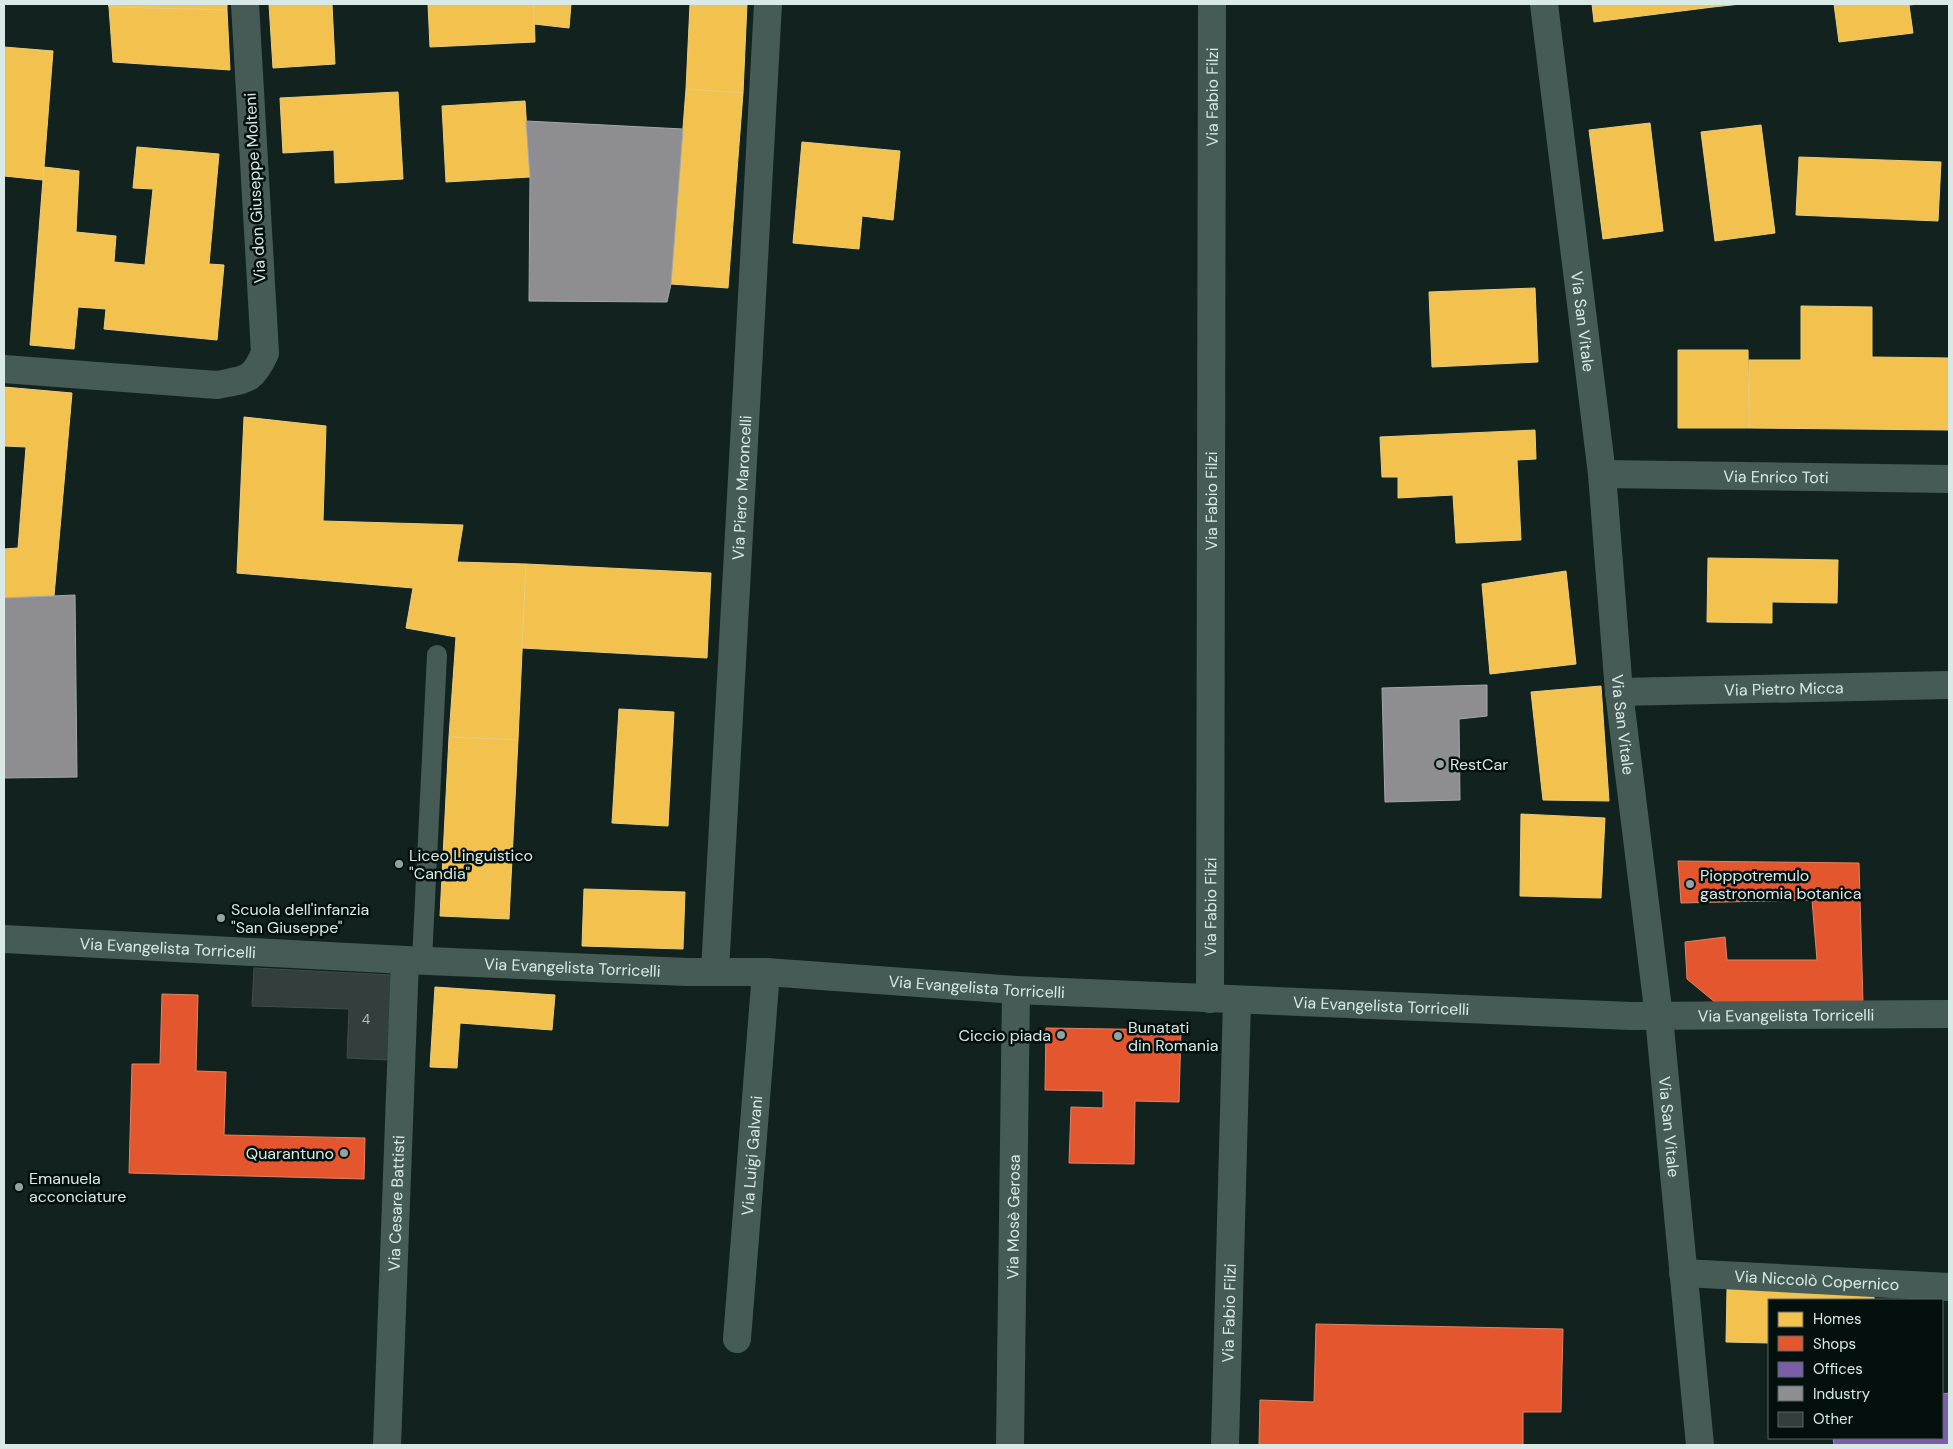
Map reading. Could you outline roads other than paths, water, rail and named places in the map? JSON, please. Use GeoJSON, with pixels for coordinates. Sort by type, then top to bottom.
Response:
{"type":"FeatureCollection","features":[{"type":"Feature","properties":{"kind":"street","name":"Via don Giuseppe Molteni"},"geometry":{"type":"LineString","coordinates":[[4,369],[217,385],[247,379],[257,371],[264,353],[245,4]]}},
{"type":"Feature","properties":{"kind":"street","name":"Via Piero Maroncelli"},"geometry":{"type":"LineString","coordinates":[[715,972],[768,4]]}},
{"type":"Feature","properties":{"kind":"street","name":"Via Fabio Filzi"},"geometry":{"type":"LineString","coordinates":[[1210,999],[1212,4]]}},
{"type":"Feature","properties":{"kind":"street","name":"Via San Vitale"},"geometry":{"type":"LineString","coordinates":[[1544,4],[1602,474],[1619,692],[1659,1017],[1700,1445]]}},
{"type":"Feature","properties":{"kind":"street","name":"Via Enrico Toti"},"geometry":{"type":"LineString","coordinates":[[1602,474],[1949,478]]}},
{"type":"Feature","properties":{"kind":"street","name":"Via Pietro Micca"},"geometry":{"type":"LineString","coordinates":[[1619,692],[1949,686]]}},
{"type":"Feature","properties":{"kind":"street","name":"Via Evangelista Torricelli"},"geometry":{"type":"LineString","coordinates":[[4,939],[413,960],[715,972],[766,972],[1016,990],[1659,1017],[1949,1014]]}},
{"type":"Feature","properties":{"kind":"street","name":"Via Cesare Battisti"},"geometry":{"type":"LineString","coordinates":[[387,1445],[413,960]]}},
{"type":"Feature","properties":{"kind":"street","name":"Via Luigi Galvani"},"geometry":{"type":"LineString","coordinates":[[736,1339],[766,972]]}},
{"type":"Feature","properties":{"kind":"street","name":"Via Mosè Gerosa"},"geometry":{"type":"LineString","coordinates":[[1010,1445],[1016,990]]}},
{"type":"Feature","properties":{"kind":"street","name":"Via Fabio Filzi"},"geometry":{"type":"LineString","coordinates":[[1225,1445],[1236,1000]]}},
{"type":"Feature","properties":{"kind":"street","name":"Via Niccolò Copernico"},"geometry":{"type":"LineString","coordinates":[[1683,1272],[1949,1287]]}},
{"type":"Feature","properties":{"kind":"lane"},"geometry":{"type":"LineString","coordinates":[[413,960],[437,655]]}},
{"type":"Feature","properties":{"kind":"place","name":"RestCar"},"geometry":{"type":"Point","coordinates":[1440,764]}},
{"type":"Feature","properties":{"kind":"place","name":"Liceo Linguistico \"Candia\""},"geometry":{"type":"Point","coordinates":[399,864]}},
{"type":"Feature","properties":{"kind":"place","name":"Pioppotremulo gastronomia botanica"},"geometry":{"type":"Point","coordinates":[1690,884]}},
{"type":"Feature","properties":{"kind":"place","name":"Scuola dell'infanzia \"San Giuseppe\""},"geometry":{"type":"Point","coordinates":[221,918]}},
{"type":"Feature","properties":{"kind":"place","name":"Ciccio piada"},"geometry":{"type":"Point","coordinates":[1061,1035]}},
{"type":"Feature","properties":{"kind":"place","name":"Bunatati din Romania"},"geometry":{"type":"Point","coordinates":[1118,1036]}},
{"type":"Feature","properties":{"kind":"place","name":"Quarantuno"},"geometry":{"type":"Point","coordinates":[344,1153]}},
{"type":"Feature","properties":{"kind":"place","name":"Emanuela acconciature"},"geometry":{"type":"Point","coordinates":[19,1187]}}]}
